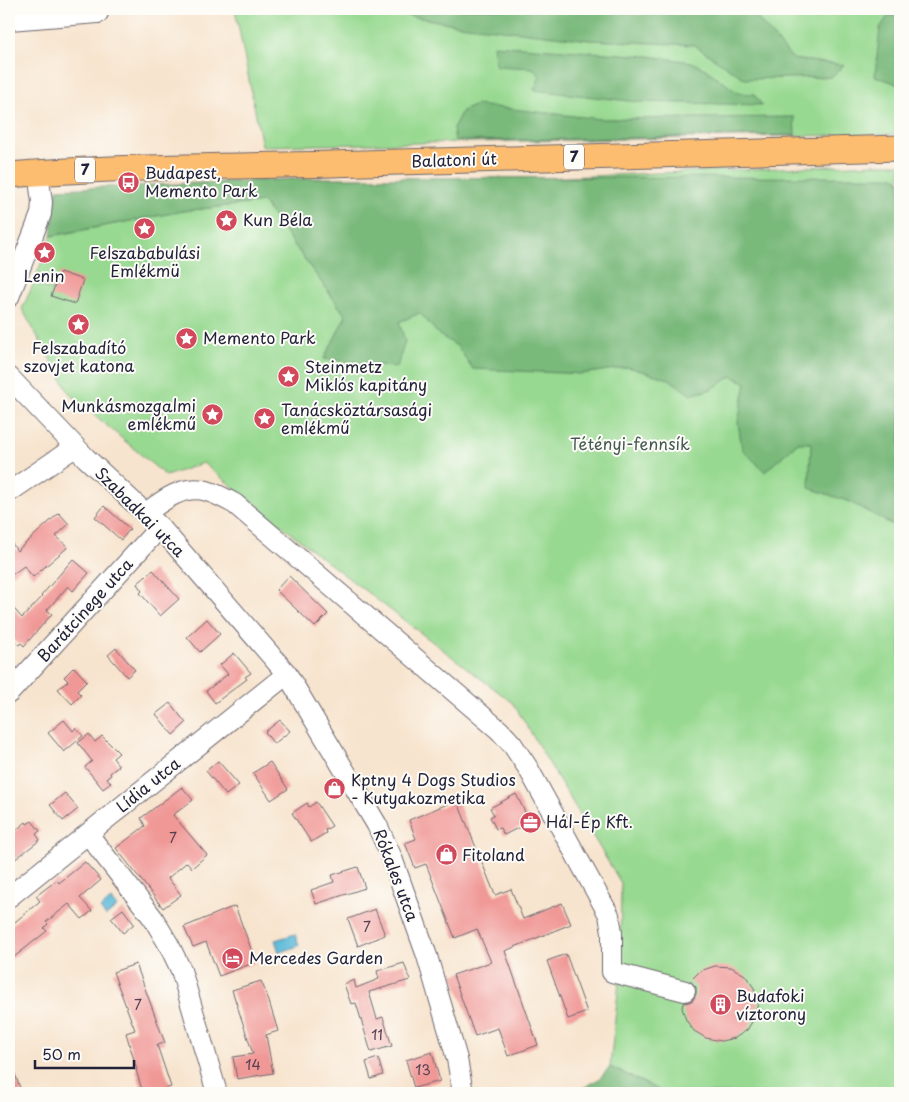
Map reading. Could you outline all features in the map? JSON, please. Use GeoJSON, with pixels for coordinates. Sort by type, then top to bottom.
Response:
{"type":"FeatureCollection","features":[{"type":"Feature","properties":{"kind":"main road","name":"Balatoni út"},"geometry":{"type":"LineString","coordinates":[[9,175],[133,168],[277,166],[900,148]]}},
{"type":"Feature","properties":{"kind":"street"},"geometry":{"type":"LineString","coordinates":[[9,20],[98,13],[97,9]]}},
{"type":"Feature","properties":{"kind":"street"},"geometry":{"type":"LineString","coordinates":[[9,297],[41,214],[42,202],[38,172]]}},
{"type":"Feature","properties":{"kind":"street","name":"Szabadkai utca"},"geometry":{"type":"LineString","coordinates":[[9,377],[75,447],[146,513],[287,674]]}},
{"type":"Feature","properties":{"kind":"street"},"geometry":{"type":"LineString","coordinates":[[9,492],[75,447]]}},
{"type":"Feature","properties":{"kind":"street"},"geometry":{"type":"LineString","coordinates":[[146,513],[173,494],[189,490],[205,490],[235,504],[499,730],[512,744],[528,768],[608,915],[612,932],[612,972],[685,991]]}},
{"type":"Feature","properties":{"kind":"street","name":"Barátcinege utca"},"geometry":{"type":"LineString","coordinates":[[9,693],[160,528]]}},
{"type":"Feature","properties":{"kind":"street","name":"Lídia utca"},"geometry":{"type":"LineString","coordinates":[[9,897],[287,674]]}},
{"type":"Feature","properties":{"kind":"street","name":"Rókales utca"},"geometry":{"type":"LineString","coordinates":[[287,674],[378,825],[392,858],[427,956],[457,1059],[463,1093]]}},
{"type":"Feature","properties":{"kind":"street"},"geometry":{"type":"LineString","coordinates":[[88,834],[154,918],[173,953],[181,970],[217,1093]]}},
{"type":"Feature","properties":{"kind":"green space"},"geometry":{"type":"Polygon","coordinates":[[[235,9],[900,9],[900,134],[262,146],[235,9]]]}},
{"type":"Feature","properties":{"kind":"green space"},"geometry":{"type":"Polygon","coordinates":[[[372,9],[749,9],[793,59],[844,65],[831,77],[745,79],[694,45],[589,40],[459,25],[372,9]]]}},
{"type":"Feature","properties":{"kind":"green space"},"geometry":{"type":"Polygon","coordinates":[[[900,15],[900,85],[875,76],[880,28],[888,16],[900,15]]]}},
{"type":"Feature","properties":{"kind":"green space"},"geometry":{"type":"Polygon","coordinates":[[[493,45],[648,56],[692,62],[707,70],[738,93],[754,94],[762,105],[638,102],[534,90],[540,76],[533,68],[496,66],[493,45]]]}},
{"type":"Feature","properties":{"kind":"green space"},"geometry":{"type":"Polygon","coordinates":[[[476,105],[601,119],[794,117],[795,135],[455,141],[453,128],[462,111],[476,105]]]}},
{"type":"Feature","properties":{"kind":"green space","name":"Tétényi-fennsík"},"geometry":{"type":"Polygon","coordinates":[[[900,164],[900,1093],[665,1093],[610,1067],[620,973],[621,883],[513,703],[326,561],[203,463],[166,476],[70,394],[22,309],[34,283],[52,290],[55,281],[37,274],[51,236],[183,211],[263,202],[346,316],[324,359],[470,181],[900,164]]]}},
{"type":"Feature","properties":{"kind":"green space"},"geometry":{"type":"Polygon","coordinates":[[[894,177],[900,180],[900,529],[850,502],[809,488],[811,443],[797,443],[765,472],[742,449],[738,422],[746,383],[732,376],[712,389],[691,395],[669,379],[628,367],[582,374],[473,369],[457,346],[439,335],[420,313],[399,322],[405,341],[397,367],[324,359],[346,316],[263,202],[183,211],[51,236],[57,189],[317,178],[894,177]]]}},
{"type":"Feature","properties":{"kind":"green space"},"geometry":{"type":"Polygon","coordinates":[[[610,1067],[665,1093],[574,1093],[599,1079],[610,1067]]]}},
{"type":"Feature","properties":{"kind":"water"},"geometry":{"type":"Polygon","coordinates":[[[111,900],[117,907],[106,916],[100,909],[111,900]]]}},
{"type":"Feature","properties":{"kind":"water"},"geometry":{"type":"Polygon","coordinates":[[[295,934],[299,946],[279,952],[275,940],[295,934]]]}},
{"type":"Feature","properties":{"kind":"building"},"geometry":{"type":"Polygon","coordinates":[[[60,272],[83,280],[75,304],[51,296],[60,272]]]}},
{"type":"Feature","properties":{"kind":"building"},"geometry":{"type":"Polygon","coordinates":[[[104,506],[130,529],[121,540],[95,517],[104,506]]]}},
{"type":"Feature","properties":{"kind":"building"},"geometry":{"type":"Polygon","coordinates":[[[59,513],[69,524],[56,536],[68,547],[33,577],[24,566],[9,577],[9,539],[17,551],[59,513]]]}},
{"type":"Feature","properties":{"kind":"building"},"geometry":{"type":"Polygon","coordinates":[[[73,559],[89,573],[73,591],[68,586],[47,610],[52,614],[24,646],[21,643],[19,645],[9,636],[12,630],[9,626],[9,603],[22,618],[73,559]]]}},
{"type":"Feature","properties":{"kind":"building"},"geometry":{"type":"Polygon","coordinates":[[[153,570],[179,599],[160,616],[140,593],[142,591],[137,584],[153,570]]]}},
{"type":"Feature","properties":{"kind":"building"},"geometry":{"type":"Polygon","coordinates":[[[289,576],[328,614],[315,627],[276,590],[289,576]]]}},
{"type":"Feature","properties":{"kind":"building"},"geometry":{"type":"Polygon","coordinates":[[[207,619],[220,634],[200,652],[187,637],[207,619]]]}},
{"type":"Feature","properties":{"kind":"building"},"geometry":{"type":"Polygon","coordinates":[[[116,648],[135,670],[127,677],[108,655],[116,648]]]}},
{"type":"Feature","properties":{"kind":"building"},"geometry":{"type":"Polygon","coordinates":[[[234,653],[251,673],[245,677],[247,679],[215,703],[206,691],[228,674],[220,665],[234,653]]]}},
{"type":"Feature","properties":{"kind":"building"},"geometry":{"type":"Polygon","coordinates":[[[74,667],[87,681],[77,691],[81,695],[72,704],[58,689],[68,681],[64,677],[74,667]]]}},
{"type":"Feature","properties":{"kind":"building"},"geometry":{"type":"Polygon","coordinates":[[[170,703],[186,723],[173,735],[156,714],[170,703]]]}},
{"type":"Feature","properties":{"kind":"building"},"geometry":{"type":"Polygon","coordinates":[[[64,720],[73,731],[76,728],[83,736],[64,752],[48,733],[64,720]]]}},
{"type":"Feature","properties":{"kind":"building"},"geometry":{"type":"Polygon","coordinates":[[[280,720],[290,731],[274,744],[265,732],[280,720]]]}},
{"type":"Feature","properties":{"kind":"building"},"geometry":{"type":"Polygon","coordinates":[[[89,734],[95,742],[102,736],[119,753],[113,758],[119,766],[110,773],[111,775],[107,778],[111,783],[103,789],[85,767],[92,761],[78,743],[89,734]]]}},
{"type":"Feature","properties":{"kind":"building"},"geometry":{"type":"Polygon","coordinates":[[[218,761],[239,785],[226,795],[206,771],[218,761]]]}},
{"type":"Feature","properties":{"kind":"building"},"geometry":{"type":"Polygon","coordinates":[[[270,762],[288,789],[271,800],[253,773],[270,762]]]}},
{"type":"Feature","properties":{"kind":"building"},"geometry":{"type":"Polygon","coordinates":[[[182,787],[193,800],[173,815],[207,855],[192,868],[187,862],[168,878],[181,895],[163,908],[116,848],[145,826],[141,818],[182,787]]]}},
{"type":"Feature","properties":{"kind":"building"},"geometry":{"type":"Polygon","coordinates":[[[65,793],[78,809],[63,821],[50,805],[65,793]]]}},
{"type":"Feature","properties":{"kind":"building"},"geometry":{"type":"Polygon","coordinates":[[[516,794],[530,822],[504,835],[500,828],[496,829],[490,817],[494,815],[490,808],[516,794]]]}},
{"type":"Feature","properties":{"kind":"building"},"geometry":{"type":"Polygon","coordinates":[[[457,800],[495,895],[511,889],[523,919],[562,903],[571,924],[505,951],[538,1045],[508,1056],[498,1028],[475,1036],[453,975],[491,962],[477,929],[455,938],[426,864],[415,868],[405,843],[416,839],[409,820],[457,800]]]}},
{"type":"Feature","properties":{"kind":"building"},"geometry":{"type":"Polygon","coordinates":[[[316,802],[332,826],[325,830],[326,833],[311,842],[292,813],[307,803],[309,807],[316,802]]]}},
{"type":"Feature","properties":{"kind":"building"},"geometry":{"type":"Polygon","coordinates":[[[32,821],[40,831],[36,834],[40,840],[9,864],[9,836],[26,822],[27,824],[32,821]]]}},
{"type":"Feature","properties":{"kind":"building"},"geometry":{"type":"Polygon","coordinates":[[[85,862],[101,880],[80,898],[92,911],[82,919],[69,904],[46,922],[48,924],[44,928],[47,931],[9,961],[9,927],[40,901],[36,896],[57,880],[59,883],[85,862]]]}},
{"type":"Feature","properties":{"kind":"building"},"geometry":{"type":"Polygon","coordinates":[[[358,867],[365,888],[316,904],[311,890],[334,882],[332,875],[358,867]]]}},
{"type":"Feature","properties":{"kind":"building"},"geometry":{"type":"Polygon","coordinates":[[[235,906],[256,962],[219,976],[206,942],[193,947],[184,927],[235,906]]]}},
{"type":"Feature","properties":{"kind":"building"},"geometry":{"type":"Polygon","coordinates":[[[123,909],[134,924],[123,933],[111,918],[123,909]]]}},
{"type":"Feature","properties":{"kind":"building"},"geometry":{"type":"Polygon","coordinates":[[[375,909],[385,935],[358,946],[348,919],[375,909]]]}},
{"type":"Feature","properties":{"kind":"building"},"geometry":{"type":"Polygon","coordinates":[[[566,954],[587,1012],[568,1019],[547,961],[566,954]]]}},
{"type":"Feature","properties":{"kind":"building"},"geometry":{"type":"Polygon","coordinates":[[[404,963],[410,980],[369,992],[377,1019],[383,1017],[392,1046],[371,1052],[356,1003],[351,1004],[344,984],[354,980],[356,988],[379,979],[377,971],[404,963]]]}},
{"type":"Feature","properties":{"kind":"building"},"geometry":{"type":"Polygon","coordinates":[[[136,964],[165,1043],[157,1045],[171,1087],[151,1093],[143,1093],[126,1033],[135,1030],[113,972],[136,964]]]}},
{"type":"Feature","properties":{"kind":"building","name":"Budafoki víztorony"},"geometry":{"type":"Polygon","coordinates":[[[715,966],[731,967],[745,975],[754,988],[758,1003],[755,1017],[747,1030],[735,1038],[721,1041],[706,1038],[694,1031],[686,1020],[682,1008],[683,1003],[693,1000],[696,994],[696,987],[690,981],[700,971],[715,966]]]}},
{"type":"Feature","properties":{"kind":"building"},"geometry":{"type":"Polygon","coordinates":[[[261,981],[278,1031],[266,1035],[273,1073],[237,1079],[233,1057],[253,1054],[232,990],[261,981]]]}},
{"type":"Feature","properties":{"kind":"building"},"geometry":{"type":"Polygon","coordinates":[[[432,1052],[440,1081],[414,1088],[406,1060],[432,1052]]]}},
{"type":"Feature","properties":{"kind":"building"},"geometry":{"type":"Polygon","coordinates":[[[378,1058],[383,1075],[371,1079],[366,1062],[378,1058]]]}},
{"type":"Feature","properties":{"kind":"building"},"geometry":{"type":"Polygon","coordinates":[[[10,1061],[22,1093],[9,1093],[10,1061]]]}},
{"type":"Feature","properties":{"kind":"place","name":"Budapest, Memento Park"},"geometry":{"type":"Point","coordinates":[129,182]}},
{"type":"Feature","properties":{"kind":"place","name":"Kun Béla"},"geometry":{"type":"Point","coordinates":[227,220]}},
{"type":"Feature","properties":{"kind":"place","name":"Felszababulási Emlékmü"},"geometry":{"type":"Point","coordinates":[145,229]}},
{"type":"Feature","properties":{"kind":"place","name":"Lenin"},"geometry":{"type":"Point","coordinates":[44,252]}},
{"type":"Feature","properties":{"kind":"place","name":"Felszabadító szovjet katona"},"geometry":{"type":"Point","coordinates":[79,324]}},
{"type":"Feature","properties":{"kind":"place","name":"Memento Park"},"geometry":{"type":"Point","coordinates":[187,338]}},
{"type":"Feature","properties":{"kind":"place","name":"Steinmetz Miklós kapitány"},"geometry":{"type":"Point","coordinates":[289,376]}},
{"type":"Feature","properties":{"kind":"place","name":"Munkásmozgalmi emlékmű"},"geometry":{"type":"Point","coordinates":[212,415]}},
{"type":"Feature","properties":{"kind":"place","name":"Tanácsköztársasági emlékmű"},"geometry":{"type":"Point","coordinates":[265,419]}},
{"type":"Feature","properties":{"kind":"place","name":"Kptny 4 Dogs Studios - Kutyakozmetika"},"geometry":{"type":"Point","coordinates":[335,789]}},
{"type":"Feature","properties":{"kind":"place","name":"Hál-Ép Kft."},"geometry":{"type":"Point","coordinates":[530,822]}},
{"type":"Feature","properties":{"kind":"place","name":"Fitoland"},"geometry":{"type":"Point","coordinates":[446,855]}},
{"type":"Feature","properties":{"kind":"place","name":"Mercedes Garden"},"geometry":{"type":"Point","coordinates":[233,958]}},
{"type":"Feature","properties":{"kind":"place","name":"Budafoki víztorony"},"geometry":{"type":"Point","coordinates":[720,1005]}}]}
